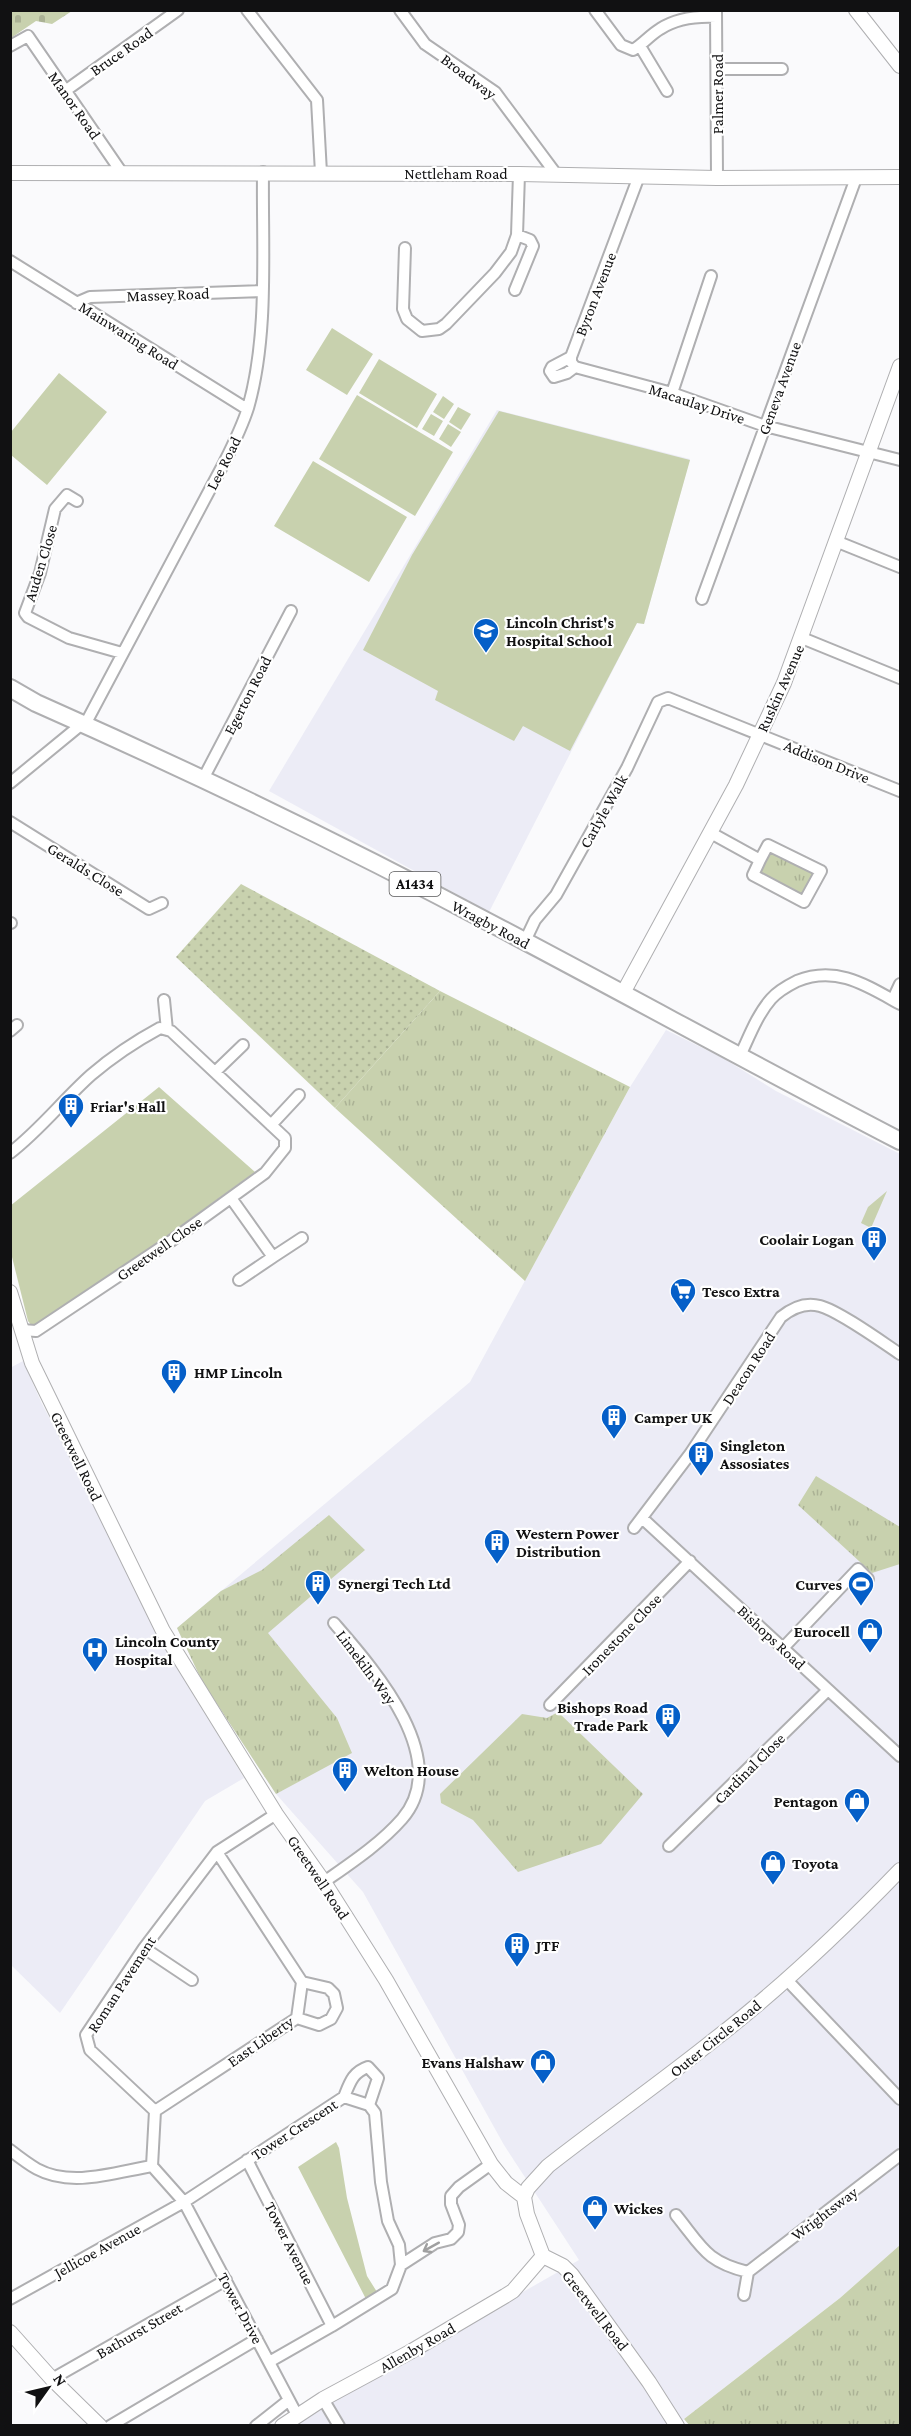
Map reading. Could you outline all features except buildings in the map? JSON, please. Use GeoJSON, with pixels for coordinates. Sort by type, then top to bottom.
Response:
{"type":"FeatureCollection","features":[{"type":"Feature","properties":{"kind":"main road"},"geometry":{"type":"LineString","coordinates":[[856,10],[900,66]]}},
{"type":"Feature","properties":{"kind":"main road","name":"Nettleham Road"},"geometry":{"type":"LineString","coordinates":[[10,173],[263,172],[556,174],[717,178],[900,177]]}},
{"type":"Feature","properties":{"kind":"main road","name":"Ruskin Avenue"},"geometry":{"type":"LineString","coordinates":[[623,993],[711,833],[784,683],[838,542],[900,366]]}},
{"type":"Feature","properties":{"kind":"main road","name":"Wragby Road"},"geometry":{"type":"LineString","coordinates":[[10,688],[36,703],[203,779],[357,854],[900,1141]]}},
{"type":"Feature","properties":{"kind":"main road","name":"Greetwell Road"},"geometry":{"type":"LineString","coordinates":[[10,1292],[32,1363],[163,1631],[276,1814],[324,1882],[422,2040],[491,2164],[506,2183],[524,2197]]}},
{"type":"Feature","properties":{"kind":"main road","name":"Outer Circle Road"},"geometry":{"type":"LineString","coordinates":[[524,2197],[528,2187],[548,2166],[717,2039],[786,1979],[900,1870]]}},
{"type":"Feature","properties":{"kind":"main road"},"geometry":{"type":"LineString","coordinates":[[524,2197],[527,2214],[543,2256]]}},
{"type":"Feature","properties":{"kind":"main road","name":"Greetwell Road"},"geometry":{"type":"LineString","coordinates":[[543,2256],[562,2266],[572,2275],[649,2382],[677,2426]]}},
{"type":"Feature","properties":{"kind":"main road","name":"Allenby Road"},"geometry":{"type":"LineString","coordinates":[[282,2426],[323,2399],[410,2352],[513,2291],[543,2256]]}},
{"type":"Feature","properties":{"kind":"main road"},"geometry":{"type":"LineString","coordinates":[[10,2332],[94,2424]]}},
{"type":"Feature","properties":{"kind":"street","name":"Bruce Road"},"geometry":{"type":"LineString","coordinates":[[65,91],[178,10]]}},
{"type":"Feature","properties":{"kind":"street"},"geometry":{"type":"LineString","coordinates":[[248,10],[317,100],[321,173]]}},
{"type":"Feature","properties":{"kind":"street"},"geometry":{"type":"LineString","coordinates":[[595,10],[621,45],[633,50],[659,29],[675,21],[716,14]]}},
{"type":"Feature","properties":{"kind":"street","name":"Broadway"},"geometry":{"type":"LineString","coordinates":[[402,11],[424,44],[495,92],[556,174]]}},
{"type":"Feature","properties":{"kind":"street","name":"Palmer Road"},"geometry":{"type":"LineString","coordinates":[[716,14],[717,178]]}},
{"type":"Feature","properties":{"kind":"street","name":"Manor Road"},"geometry":{"type":"LineString","coordinates":[[10,46],[28,36],[122,173]]}},
{"type":"Feature","properties":{"kind":"street"},"geometry":{"type":"LineString","coordinates":[[640,46],[668,91]]}},
{"type":"Feature","properties":{"kind":"street"},"geometry":{"type":"LineString","coordinates":[[717,69],[782,69]]}},
{"type":"Feature","properties":{"kind":"street","name":"Lee Road"},"geometry":{"type":"LineString","coordinates":[[10,783],[88,719],[224,463],[247,409],[258,351],[263,172]]}},
{"type":"Feature","properties":{"kind":"street"},"geometry":{"type":"LineString","coordinates":[[408,255],[403,309],[407,319],[422,331],[431,331],[446,324],[495,273],[511,252],[517,235],[519,174]]}},
{"type":"Feature","properties":{"kind":"street","name":"Byron Avenue"},"geometry":{"type":"LineString","coordinates":[[573,362],[639,176]]}},
{"type":"Feature","properties":{"kind":"street","name":"Geneva Avenue"},"geometry":{"type":"LineString","coordinates":[[702,599],[856,178]]}},
{"type":"Feature","properties":{"kind":"street"},"geometry":{"type":"LineString","coordinates":[[515,291],[533,246],[530,240],[517,235]]}},
{"type":"Feature","properties":{"kind":"street","name":"Mainwaring Road"},"geometry":{"type":"LineString","coordinates":[[10,261],[247,409]]}},
{"type":"Feature","properties":{"kind":"street"},"geometry":{"type":"LineString","coordinates":[[672,393],[711,276]]}},
{"type":"Feature","properties":{"kind":"street","name":"Massey Road"},"geometry":{"type":"LineString","coordinates":[[76,303],[90,297],[261,291]]}},
{"type":"Feature","properties":{"kind":"street","name":"Macaulay Drive"},"geometry":{"type":"LineString","coordinates":[[573,362],[672,393],[765,426],[900,460]]}},
{"type":"Feature","properties":{"kind":"street","name":"Auden Close"},"geometry":{"type":"LineString","coordinates":[[77,501],[67,495],[56,509],[40,573],[25,613],[28,617],[69,638],[122,653]]}},
{"type":"Feature","properties":{"kind":"street"},"geometry":{"type":"LineString","coordinates":[[838,542],[900,567]]}},
{"type":"Feature","properties":{"kind":"street","name":"Egerton Road"},"geometry":{"type":"LineString","coordinates":[[203,779],[291,611]]}},
{"type":"Feature","properties":{"kind":"street"},"geometry":{"type":"LineString","coordinates":[[802,638],[900,678]]}},
{"type":"Feature","properties":{"kind":"street","name":"Carlyle Walk"},"geometry":{"type":"LineString","coordinates":[[525,941],[535,920],[556,895],[627,768],[658,702],[668,698],[687,705]]}},
{"type":"Feature","properties":{"kind":"street","name":"Addison Drive"},"geometry":{"type":"LineString","coordinates":[[687,705],[900,791]]}},
{"type":"Feature","properties":{"kind":"street","name":"Geralds Close"},"geometry":{"type":"LineString","coordinates":[[10,822],[150,909],[162,903]]}},
{"type":"Feature","properties":{"kind":"street"},"geometry":{"type":"LineString","coordinates":[[711,833],[760,860]]}},
{"type":"Feature","properties":{"kind":"street"},"geometry":{"type":"LineString","coordinates":[[768,845],[821,871],[804,902],[753,874],[760,860],[768,845]]}},
{"type":"Feature","properties":{"kind":"street"},"geometry":{"type":"LineString","coordinates":[[740,1056],[755,1024],[770,1000],[785,987],[811,975],[834,974],[856,981],[896,1002],[900,984]]}},
{"type":"Feature","properties":{"kind":"street"},"geometry":{"type":"LineString","coordinates":[[163,1029],[164,1000]]}},
{"type":"Feature","properties":{"kind":"street"},"geometry":{"type":"LineString","coordinates":[[10,1153],[32,1136],[91,1076],[139,1039],[163,1029],[171,1031],[271,1125],[299,1095]]}},
{"type":"Feature","properties":{"kind":"street"},"geometry":{"type":"LineString","coordinates":[[215,1072],[243,1045]]}},
{"type":"Feature","properties":{"kind":"street","name":"Greetwell Close"},"geometry":{"type":"LineString","coordinates":[[22,1330],[36,1331],[171,1241],[265,1173],[285,1148],[285,1138],[271,1125]]}},
{"type":"Feature","properties":{"kind":"street"},"geometry":{"type":"LineString","coordinates":[[231,1197],[273,1257]]}},
{"type":"Feature","properties":{"kind":"street"},"geometry":{"type":"LineString","coordinates":[[239,1280],[302,1238]]}},
{"type":"Feature","properties":{"kind":"street","name":"Deacon Road"},"geometry":{"type":"LineString","coordinates":[[634,1528],[734,1390],[781,1317],[790,1311],[798,1306],[819,1305],[900,1354]]}},
{"type":"Feature","properties":{"kind":"street","name":"Bishops Road"},"geometry":{"type":"LineString","coordinates":[[642,1518],[828,1690],[898,1748]]}},
{"type":"Feature","properties":{"kind":"street","name":"Ironestone Close"},"geometry":{"type":"LineString","coordinates":[[550,1705],[690,1562]]}},
{"type":"Feature","properties":{"kind":"street"},"geometry":{"type":"LineString","coordinates":[[784,1647],[858,1569],[868,1579]]}},
{"type":"Feature","properties":{"kind":"street","name":"Limekiln Way"},"geometry":{"type":"LineString","coordinates":[[324,1882],[380,1840],[403,1818],[415,1798],[420,1771],[413,1742],[402,1715],[383,1683],[334,1623]]}},
{"type":"Feature","properties":{"kind":"street","name":"Cardinal Close"},"geometry":{"type":"LineString","coordinates":[[669,1846],[828,1690]]}},
{"type":"Feature","properties":{"kind":"street","name":"Roman Pavement"},"geometry":{"type":"LineString","coordinates":[[155,2111],[90,2050],[87,2042],[89,2029],[144,1948],[217,1852],[276,1814]]}},
{"type":"Feature","properties":{"kind":"street"},"geometry":{"type":"LineString","coordinates":[[217,1852],[302,1982],[328,1988],[334,1994],[337,2008],[331,2019],[319,2025],[297,2018]]}},
{"type":"Feature","properties":{"kind":"street"},"geometry":{"type":"LineString","coordinates":[[144,1948],[192,1980]]}},
{"type":"Feature","properties":{"kind":"street"},"geometry":{"type":"LineString","coordinates":[[786,1979],[900,2099]]}},
{"type":"Feature","properties":{"kind":"street","name":"East Liberty"},"geometry":{"type":"LineString","coordinates":[[155,2111],[297,2018],[302,1982]]}},
{"type":"Feature","properties":{"kind":"street"},"geometry":{"type":"LineString","coordinates":[[269,2361],[392,2289],[402,2265],[399,2245],[388,2221],[381,2182],[375,2113],[369,2105],[378,2078],[369,2067],[353,2076],[344,2097]]}},
{"type":"Feature","properties":{"kind":"street","name":"Tower Crescent"},"geometry":{"type":"LineString","coordinates":[[184,2202],[344,2097],[369,2105]]}},
{"type":"Feature","properties":{"kind":"street"},"geometry":{"type":"LineString","coordinates":[[155,2111],[152,2166],[184,2202]]}},
{"type":"Feature","properties":{"kind":"street"},"geometry":{"type":"LineString","coordinates":[[10,2150],[39,2170],[68,2178],[152,2166]]}},
{"type":"Feature","properties":{"kind":"street","name":"Wrightsway"},"geometry":{"type":"LineString","coordinates":[[748,2272],[900,2155]]}},
{"type":"Feature","properties":{"kind":"street","name":"Tower Avenue"},"geometry":{"type":"LineString","coordinates":[[247,2160],[332,2326]]}},
{"type":"Feature","properties":{"kind":"street"},"geometry":{"type":"LineString","coordinates":[[402,2265],[435,2243],[451,2239],[458,2232],[459,2225],[451,2196],[459,2187],[491,2164]]}},
{"type":"Feature","properties":{"kind":"street","name":"Tower Drive"},"geometry":{"type":"LineString","coordinates":[[184,2202],[297,2415]]}},
{"type":"Feature","properties":{"kind":"street","name":"Jellicoe Avenue"},"geometry":{"type":"LineString","coordinates":[[10,2299],[184,2202]]}},
{"type":"Feature","properties":{"kind":"street"},"geometry":{"type":"LineString","coordinates":[[676,2215],[711,2258],[726,2267],[748,2272],[744,2295]]}},
{"type":"Feature","properties":{"kind":"street","name":"Bathurst Street"},"geometry":{"type":"LineString","coordinates":[[52,2379],[226,2280]]}},
{"type":"Feature","properties":{"kind":"street"},"geometry":{"type":"LineString","coordinates":[[110,2426],[257,2339]]}},
{"type":"Feature","properties":{"kind":"street"},"geometry":{"type":"LineString","coordinates":[[323,2399],[339,2426]]}},
{"type":"Feature","properties":{"kind":"street"},"geometry":{"type":"LineString","coordinates":[[256,2426],[289,2400]]}},
{"type":"Feature","properties":{"kind":"shaded area","name":"Lincoln Christ's Hospital School"},"geometry":{"type":"Polygon","coordinates":[[[497,410],[690,459],[644,624],[637,623],[489,912],[269,791],[497,410]]]}},
{"type":"Feature","properties":{"kind":"shaded area"},"geometry":{"type":"Polygon","coordinates":[[[666,1030],[723,1058],[776,1091],[900,1154],[900,2245],[840,2298],[679,2425],[290,2425],[579,2260],[504,2145],[363,1892],[276,1794],[202,1681],[177,1628],[470,1382],[630,1087],[666,1030]]]}},
{"type":"Feature","properties":{"kind":"shaded area","name":"Lincoln County Hospital"},"geometry":{"type":"Polygon","coordinates":[[[23,1361],[42,1404],[87,1488],[161,1641],[244,1778],[205,1801],[60,2013],[11,1965],[10,1368],[23,1361]]]}},
{"type":"Feature","properties":{"kind":"green space"},"geometry":{"type":"Polygon","coordinates":[[[11,10],[72,11],[52,24],[36,21],[11,38],[11,10]]]}},
{"type":"Feature","properties":{"kind":"green space"},"geometry":{"type":"Polygon","coordinates":[[[332,328],[373,354],[347,395],[306,370],[332,328]]]}},
{"type":"Feature","properties":{"kind":"green space"},"geometry":{"type":"Polygon","coordinates":[[[379,359],[437,394],[417,428],[359,393],[379,359]]]}},
{"type":"Feature","properties":{"kind":"green space"},"geometry":{"type":"Polygon","coordinates":[[[59,373],[107,412],[47,485],[11,455],[11,432],[59,373]]]}},
{"type":"Feature","properties":{"kind":"green space"},"geometry":{"type":"Polygon","coordinates":[[[357,395],[453,452],[415,516],[319,459],[357,395]]]}},
{"type":"Feature","properties":{"kind":"green space"},"geometry":{"type":"Polygon","coordinates":[[[443,396],[454,404],[444,419],[433,412],[443,396]]]}},
{"type":"Feature","properties":{"kind":"green space"},"geometry":{"type":"Polygon","coordinates":[[[458,407],[471,414],[461,430],[449,422],[458,407]]]}},
{"type":"Feature","properties":{"kind":"green space","name":"Lincoln Christ's Hospital School"},"geometry":{"type":"Polygon","coordinates":[[[499,411],[690,460],[644,624],[637,623],[570,751],[523,726],[514,741],[435,700],[438,691],[363,650],[412,555],[499,411]]]}},
{"type":"Feature","properties":{"kind":"green space"},"geometry":{"type":"Polygon","coordinates":[[[431,414],[443,421],[434,436],[422,429],[431,414]]]}},
{"type":"Feature","properties":{"kind":"green space"},"geometry":{"type":"Polygon","coordinates":[[[448,424],[461,432],[451,447],[439,439],[448,424]]]}},
{"type":"Feature","properties":{"kind":"green space"},"geometry":{"type":"Polygon","coordinates":[[[313,461],[407,517],[369,582],[274,526],[313,461]]]}},
{"type":"Feature","properties":{"kind":"green space"},"geometry":{"type":"Polygon","coordinates":[[[768,845],[821,871],[804,902],[753,875],[768,845]]]}},
{"type":"Feature","properties":{"kind":"green space"},"geometry":{"type":"Polygon","coordinates":[[[241,884],[440,991],[335,1108],[176,957],[241,884]]]}},
{"type":"Feature","properties":{"kind":"green space"},"geometry":{"type":"Polygon","coordinates":[[[440,991],[630,1087],[525,1281],[335,1108],[440,991]]]}},
{"type":"Feature","properties":{"kind":"green space"},"geometry":{"type":"Polygon","coordinates":[[[159,1087],[255,1172],[36,1331],[28,1321],[11,1253],[10,1206],[159,1087]]]}},
{"type":"Feature","properties":{"kind":"green space"},"geometry":{"type":"Polygon","coordinates":[[[887,1191],[871,1228],[861,1223],[868,1207],[887,1191]]]}},
{"type":"Feature","properties":{"kind":"green space"},"geometry":{"type":"Polygon","coordinates":[[[816,1476],[900,1527],[900,1564],[872,1573],[798,1505],[816,1476]]]}},
{"type":"Feature","properties":{"kind":"green space"},"geometry":{"type":"Polygon","coordinates":[[[329,1515],[365,1550],[268,1633],[337,1718],[352,1753],[276,1794],[202,1681],[177,1628],[221,1591],[262,1570],[329,1515]]]}},
{"type":"Feature","properties":{"kind":"green space"},"geometry":{"type":"Polygon","coordinates":[[[558,1712],[643,1794],[601,1844],[518,1872],[473,1820],[441,1803],[440,1794],[522,1714],[547,1718],[558,1712]]]}},
{"type":"Feature","properties":{"kind":"green space"},"geometry":{"type":"Polygon","coordinates":[[[336,2142],[347,2198],[367,2276],[377,2292],[366,2299],[298,2167],[336,2142]]]}},
{"type":"Feature","properties":{"kind":"green space"},"geometry":{"type":"Polygon","coordinates":[[[900,2245],[900,2425],[690,2426],[684,2419],[840,2298],[900,2245]]]}},
{"type":"Feature","properties":{"kind":"place","name":"Lincoln Christ's Hospital School"},"geometry":{"type":"Point","coordinates":[486,654]}},
{"type":"Feature","properties":{"kind":"place","name":"Friar's Hall"},"geometry":{"type":"Point","coordinates":[71,1129]}},
{"type":"Feature","properties":{"kind":"place","name":"Coolair Logan"},"geometry":{"type":"Point","coordinates":[874,1262]}},
{"type":"Feature","properties":{"kind":"place","name":"Tesco Extra"},"geometry":{"type":"Point","coordinates":[683,1314]}},
{"type":"Feature","properties":{"kind":"place","name":"HMP Lincoln"},"geometry":{"type":"Point","coordinates":[174,1395]}},
{"type":"Feature","properties":{"kind":"place","name":"Camper UK"},"geometry":{"type":"Point","coordinates":[614,1440]}},
{"type":"Feature","properties":{"kind":"place","name":"Singleton Assosiates"},"geometry":{"type":"Point","coordinates":[701,1477]}},
{"type":"Feature","properties":{"kind":"place","name":"Western Power Distribution"},"geometry":{"type":"Point","coordinates":[497,1565]}},
{"type":"Feature","properties":{"kind":"place","name":"Synergi Tech Ltd"},"geometry":{"type":"Point","coordinates":[318,1606]}},
{"type":"Feature","properties":{"kind":"place","name":"Curves"},"geometry":{"type":"Point","coordinates":[861,1607]}},
{"type":"Feature","properties":{"kind":"place","name":"Eurocell"},"geometry":{"type":"Point","coordinates":[870,1654]}},
{"type":"Feature","properties":{"kind":"place","name":"Lincoln County Hospital"},"geometry":{"type":"Point","coordinates":[95,1673]}},
{"type":"Feature","properties":{"kind":"place","name":"Bishops Road Trade Park"},"geometry":{"type":"Point","coordinates":[668,1739]}},
{"type":"Feature","properties":{"kind":"place","name":"Welton House"},"geometry":{"type":"Point","coordinates":[345,1793]}},
{"type":"Feature","properties":{"kind":"place","name":"Pentagon"},"geometry":{"type":"Point","coordinates":[857,1824]}},
{"type":"Feature","properties":{"kind":"place","name":"Toyota"},"geometry":{"type":"Point","coordinates":[773,1886]}},
{"type":"Feature","properties":{"kind":"place","name":"JTF"},"geometry":{"type":"Point","coordinates":[517,1968]}},
{"type":"Feature","properties":{"kind":"place","name":"Evans Halshaw"},"geometry":{"type":"Point","coordinates":[543,2085]}},
{"type":"Feature","properties":{"kind":"place","name":"Wickes"},"geometry":{"type":"Point","coordinates":[595,2231]}}]}
